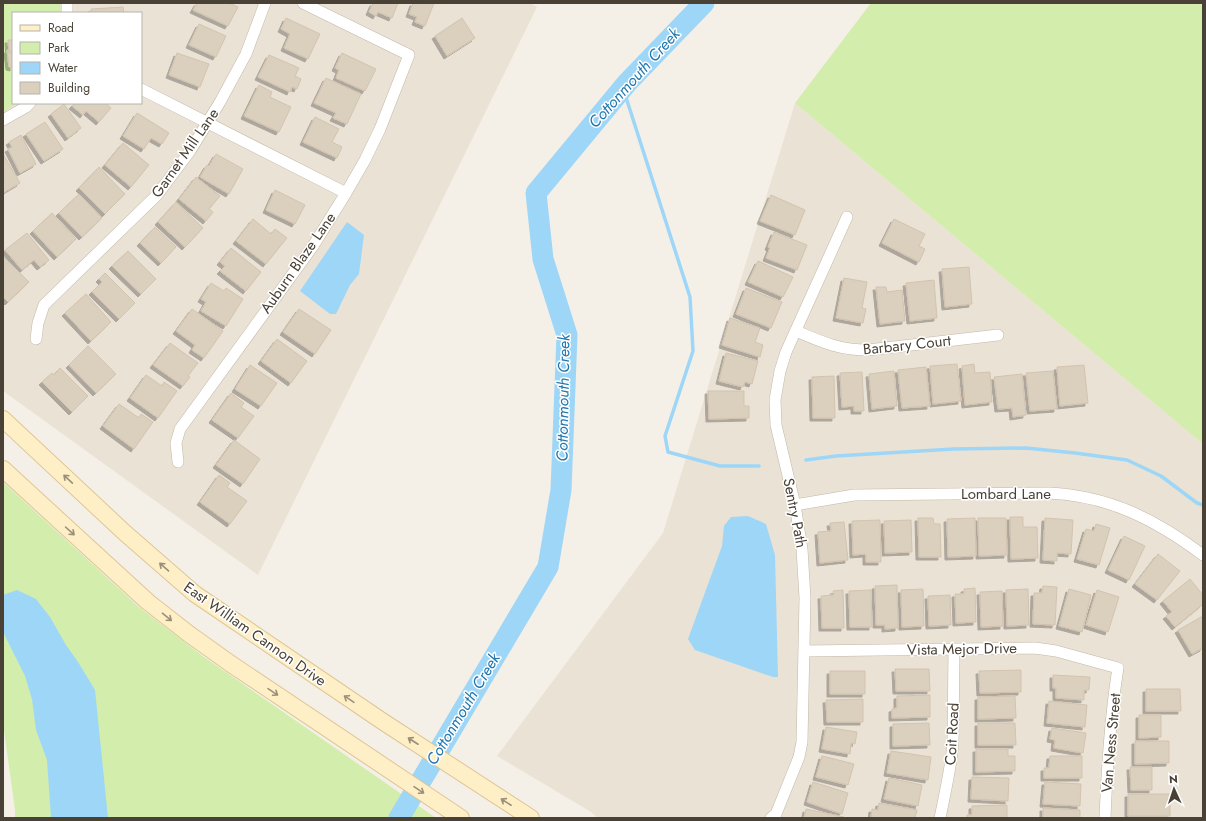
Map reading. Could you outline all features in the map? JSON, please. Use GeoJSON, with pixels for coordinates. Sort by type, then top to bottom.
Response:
{"type":"FeatureCollection","features":[{"type":"Feature","properties":{"kind":"street","name":"Garnet Mill Lane"},"geometry":{"type":"LineString","coordinates":[[36,339],[38,323],[44,305],[157,195],[190,151],[220,102],[246,54],[265,3]]}},
{"type":"Feature","properties":{"kind":"street","name":"Auburn Blaze Lane"},"geometry":{"type":"LineString","coordinates":[[178,462],[176,443],[180,429],[313,246],[346,193],[365,160],[380,129],[409,55],[303,3]]}},
{"type":"Feature","properties":{"kind":"street"},"geometry":{"type":"LineString","coordinates":[[142,90],[346,193]]}},
{"type":"Feature","properties":{"kind":"street"},"geometry":{"type":"LineString","coordinates":[[3,120],[29,104]]}},
{"type":"Feature","properties":{"kind":"street","name":"Sentry Path"},"geometry":{"type":"LineString","coordinates":[[771,818],[776,814],[799,757],[802,742],[804,651],[803,561],[795,505],[776,425],[775,400],[780,371],[786,352],[847,216]]}},
{"type":"Feature","properties":{"kind":"street","name":"Barbary Court"},"geometry":{"type":"LineString","coordinates":[[796,331],[827,344],[851,350],[868,350],[998,335]]}},
{"type":"Feature","properties":{"kind":"street","name":"East William Cannon Drive"},"geometry":{"type":"LineString","coordinates":[[3,419],[125,533],[195,594],[382,721],[531,818]]}},
{"type":"Feature","properties":{"kind":"street"},"geometry":{"type":"LineString","coordinates":[[3,464],[30,495]]}},
{"type":"Feature","properties":{"kind":"street"},"geometry":{"type":"LineString","coordinates":[[3,469],[142,596],[189,634],[231,664],[461,818]]}},
{"type":"Feature","properties":{"kind":"street","name":"Lombard Lane"},"geometry":{"type":"LineString","coordinates":[[795,505],[854,495],[1048,493],[1072,495],[1105,502],[1135,513],[1180,538],[1203,555]]}},
{"type":"Feature","properties":{"kind":"street","name":"Vista Mejor Drive"},"geometry":{"type":"LineString","coordinates":[[804,651],[1035,648],[1056,650],[1118,668]]}},
{"type":"Feature","properties":{"kind":"street","name":"Coit Road"},"geometry":{"type":"LineString","coordinates":[[940,818],[952,758],[954,649]]}},
{"type":"Feature","properties":{"kind":"street","name":"Van Ness Street"},"geometry":{"type":"LineString","coordinates":[[1105,818],[1114,691],[1118,668]]}},
{"type":"Feature","properties":{"kind":"shaded area"},"geometry":{"type":"Polygon","coordinates":[[[3,3],[530,3],[537,7],[258,575],[3,391],[3,3]]]}},
{"type":"Feature","properties":{"kind":"shaded area"},"geometry":{"type":"Polygon","coordinates":[[[795,103],[1203,444],[1203,818],[598,818],[591,812],[497,756],[663,533],[795,103]]]}},
{"type":"Feature","properties":{"kind":"green space"},"geometry":{"type":"Polygon","coordinates":[[[3,3],[60,3],[61,12],[12,12],[12,104],[15,104],[3,112],[3,3]]]}},
{"type":"Feature","properties":{"kind":"green space"},"geometry":{"type":"Polygon","coordinates":[[[871,3],[1203,3],[1203,444],[795,103],[871,3]]]}},
{"type":"Feature","properties":{"kind":"green space"},"geometry":{"type":"Polygon","coordinates":[[[3,482],[140,608],[204,657],[436,818],[15,818],[3,723],[3,482]]]}},
{"type":"Feature","properties":{"kind":"water"},"geometry":{"type":"Polygon","coordinates":[[[347,222],[364,235],[359,274],[350,285],[336,314],[330,314],[300,291],[347,222]]]}},
{"type":"Feature","properties":{"kind":"water"},"geometry":{"type":"Polygon","coordinates":[[[748,516],[766,524],[775,555],[778,677],[773,677],[695,650],[688,639],[722,546],[724,526],[731,517],[748,516]]]}},
{"type":"Feature","properties":{"kind":"water"},"geometry":{"type":"Polygon","coordinates":[[[17,590],[36,599],[50,617],[95,690],[108,818],[51,818],[47,760],[36,730],[32,699],[25,676],[3,632],[3,595],[17,590]]]}},
{"type":"Feature","properties":{"kind":"building"},"geometry":{"type":"Polygon","coordinates":[[[197,3],[229,3],[238,7],[228,26],[193,10],[197,3]]]}},
{"type":"Feature","properties":{"kind":"building"},"geometry":{"type":"Polygon","coordinates":[[[373,3],[398,3],[392,18],[378,12],[376,16],[369,12],[373,3]]]}},
{"type":"Feature","properties":{"kind":"building"},"geometry":{"type":"Polygon","coordinates":[[[413,3],[434,3],[425,26],[415,22],[417,17],[409,14],[413,3]]]}},
{"type":"Feature","properties":{"kind":"building"},"geometry":{"type":"Polygon","coordinates":[[[123,7],[124,12],[91,12],[91,9],[123,7]]]}},
{"type":"Feature","properties":{"kind":"building"},"geometry":{"type":"Polygon","coordinates":[[[286,18],[320,34],[308,59],[284,48],[290,34],[281,29],[286,18]]]}},
{"type":"Feature","properties":{"kind":"building"},"geometry":{"type":"Polygon","coordinates":[[[462,18],[475,38],[447,56],[435,36],[462,18]]]}},
{"type":"Feature","properties":{"kind":"building"},"geometry":{"type":"Polygon","coordinates":[[[199,24],[226,36],[216,57],[189,45],[199,24]]]}},
{"type":"Feature","properties":{"kind":"building"},"geometry":{"type":"Polygon","coordinates":[[[8,40],[12,40],[12,53],[9,53],[8,40]]]}},
{"type":"Feature","properties":{"kind":"building"},"geometry":{"type":"Polygon","coordinates":[[[7,50],[12,51],[12,68],[9,67],[7,50]]]}},
{"type":"Feature","properties":{"kind":"building"},"geometry":{"type":"Polygon","coordinates":[[[177,53],[209,64],[200,87],[169,75],[177,53]]]}},
{"type":"Feature","properties":{"kind":"building"},"geometry":{"type":"Polygon","coordinates":[[[342,53],[376,69],[365,91],[336,78],[339,70],[335,68],[342,53]]]}},
{"type":"Feature","properties":{"kind":"building"},"geometry":{"type":"Polygon","coordinates":[[[269,55],[299,68],[295,76],[301,79],[297,89],[292,87],[290,92],[258,77],[269,55]]]}},
{"type":"Feature","properties":{"kind":"building"},"geometry":{"type":"Polygon","coordinates":[[[326,78],[361,94],[347,124],[333,118],[336,113],[314,103],[326,78]]]}},
{"type":"Feature","properties":{"kind":"building"},"geometry":{"type":"Polygon","coordinates":[[[259,85],[272,92],[270,97],[291,107],[279,132],[244,116],[259,85]]]}},
{"type":"Feature","properties":{"kind":"building"},"geometry":{"type":"Polygon","coordinates":[[[64,104],[81,128],[68,138],[51,114],[64,104]]]}},
{"type":"Feature","properties":{"kind":"building"},"geometry":{"type":"Polygon","coordinates":[[[74,104],[106,104],[111,108],[99,122],[86,111],[83,115],[72,106],[74,104]]]}},
{"type":"Feature","properties":{"kind":"building"},"geometry":{"type":"Polygon","coordinates":[[[137,113],[169,133],[162,144],[151,138],[144,149],[123,136],[137,113]]]}},
{"type":"Feature","properties":{"kind":"building"},"geometry":{"type":"Polygon","coordinates":[[[315,117],[339,129],[332,142],[342,147],[337,158],[303,142],[315,117]]]}},
{"type":"Feature","properties":{"kind":"building"},"geometry":{"type":"Polygon","coordinates":[[[45,122],[63,149],[44,161],[26,134],[45,122]]]}},
{"type":"Feature","properties":{"kind":"building"},"geometry":{"type":"Polygon","coordinates":[[[21,135],[36,164],[20,173],[8,149],[12,147],[9,142],[21,135]]]}},
{"type":"Feature","properties":{"kind":"building"},"geometry":{"type":"Polygon","coordinates":[[[123,143],[149,165],[131,187],[105,165],[123,143]]]}},
{"type":"Feature","properties":{"kind":"building"},"geometry":{"type":"Polygon","coordinates":[[[3,154],[20,183],[3,193],[3,154]]]}},
{"type":"Feature","properties":{"kind":"building"},"geometry":{"type":"Polygon","coordinates":[[[216,154],[243,169],[229,194],[200,177],[216,154]]]}},
{"type":"Feature","properties":{"kind":"building"},"geometry":{"type":"Polygon","coordinates":[[[99,167],[125,194],[105,214],[79,188],[99,167]]]}},
{"type":"Feature","properties":{"kind":"building"},"geometry":{"type":"Polygon","coordinates":[[[196,177],[220,196],[209,209],[213,212],[206,221],[179,199],[196,177]]]}},
{"type":"Feature","properties":{"kind":"building"},"geometry":{"type":"Polygon","coordinates":[[[275,190],[305,205],[295,224],[266,210],[275,190]]]}},
{"type":"Feature","properties":{"kind":"building"},"geometry":{"type":"Polygon","coordinates":[[[79,194],[102,218],[82,237],[59,213],[79,194]]]}},
{"type":"Feature","properties":{"kind":"building"},"geometry":{"type":"Polygon","coordinates":[[[771,195],[805,210],[795,235],[760,221],[771,195]]]}},
{"type":"Feature","properties":{"kind":"building"},"geometry":{"type":"Polygon","coordinates":[[[176,202],[203,228],[185,247],[158,222],[176,202]]]}},
{"type":"Feature","properties":{"kind":"building"},"geometry":{"type":"Polygon","coordinates":[[[52,213],[76,239],[57,257],[33,231],[52,213]]]}},
{"type":"Feature","properties":{"kind":"building"},"geometry":{"type":"Polygon","coordinates":[[[253,219],[271,234],[275,229],[287,238],[266,264],[236,241],[253,219]]]}},
{"type":"Feature","properties":{"kind":"building"},"geometry":{"type":"Polygon","coordinates":[[[894,219],[925,234],[919,246],[925,249],[919,262],[882,243],[894,219]]]}},
{"type":"Feature","properties":{"kind":"building"},"geometry":{"type":"Polygon","coordinates":[[[155,227],[176,247],[161,263],[140,243],[155,227]]]}},
{"type":"Feature","properties":{"kind":"building"},"geometry":{"type":"Polygon","coordinates":[[[774,232],[807,245],[797,270],[766,258],[770,248],[768,247],[774,232]]]}},
{"type":"Feature","properties":{"kind":"building"},"geometry":{"type":"Polygon","coordinates":[[[27,233],[49,260],[40,267],[34,260],[22,270],[5,250],[27,233]]]}},
{"type":"Feature","properties":{"kind":"building"},"geometry":{"type":"Polygon","coordinates":[[[231,248],[261,272],[246,291],[220,271],[225,266],[220,262],[231,248]]]}},
{"type":"Feature","properties":{"kind":"building"},"geometry":{"type":"Polygon","coordinates":[[[128,251],[156,279],[141,294],[112,266],[128,251]]]}},
{"type":"Feature","properties":{"kind":"building"},"geometry":{"type":"Polygon","coordinates":[[[3,256],[29,282],[8,302],[3,297],[3,256]]]}},
{"type":"Feature","properties":{"kind":"building"},"geometry":{"type":"Polygon","coordinates":[[[758,261],[793,277],[783,297],[748,282],[758,261]]]}},
{"type":"Feature","properties":{"kind":"building"},"geometry":{"type":"Polygon","coordinates":[[[969,267],[972,304],[945,307],[942,269],[969,267]]]}},
{"type":"Feature","properties":{"kind":"building"},"geometry":{"type":"Polygon","coordinates":[[[105,273],[135,303],[119,319],[92,292],[102,282],[99,279],[105,273]]]}},
{"type":"Feature","properties":{"kind":"building"},"geometry":{"type":"Polygon","coordinates":[[[844,278],[867,282],[862,308],[866,309],[863,323],[836,318],[844,278]]]}},
{"type":"Feature","properties":{"kind":"building"},"geometry":{"type":"Polygon","coordinates":[[[934,280],[937,318],[910,321],[906,283],[934,280]]]}},
{"type":"Feature","properties":{"kind":"building"},"geometry":{"type":"Polygon","coordinates":[[[211,283],[224,291],[226,288],[243,299],[226,326],[201,311],[206,302],[201,299],[211,283]]]}},
{"type":"Feature","properties":{"kind":"building"},"geometry":{"type":"Polygon","coordinates":[[[876,287],[886,287],[887,292],[902,290],[905,321],[880,324],[876,287]]]}},
{"type":"Feature","properties":{"kind":"building"},"geometry":{"type":"Polygon","coordinates":[[[746,288],[782,302],[771,328],[736,314],[746,288]]]}},
{"type":"Feature","properties":{"kind":"building"},"geometry":{"type":"Polygon","coordinates":[[[86,294],[111,322],[91,341],[65,313],[86,294]]]}},
{"type":"Feature","properties":{"kind":"building"},"geometry":{"type":"Polygon","coordinates":[[[192,309],[223,331],[204,358],[192,350],[195,345],[176,331],[192,309]]]}},
{"type":"Feature","properties":{"kind":"building"},"geometry":{"type":"Polygon","coordinates":[[[299,309],[331,330],[315,354],[283,332],[299,309]]]}},
{"type":"Feature","properties":{"kind":"building"},"geometry":{"type":"Polygon","coordinates":[[[730,318],[760,328],[755,342],[763,345],[760,357],[722,345],[730,318]]]}},
{"type":"Feature","properties":{"kind":"building"},"geometry":{"type":"Polygon","coordinates":[[[277,339],[307,361],[291,383],[261,361],[277,339]]]}},
{"type":"Feature","properties":{"kind":"building"},"geometry":{"type":"Polygon","coordinates":[[[170,343],[198,363],[188,376],[190,377],[183,386],[153,365],[170,343]]]}},
{"type":"Feature","properties":{"kind":"building"},"geometry":{"type":"Polygon","coordinates":[[[88,346],[116,374],[96,393],[69,365],[88,346]]]}},
{"type":"Feature","properties":{"kind":"building"},"geometry":{"type":"Polygon","coordinates":[[[726,353],[758,361],[752,384],[745,382],[743,387],[719,381],[726,353]]]}},
{"type":"Feature","properties":{"kind":"building"},"geometry":{"type":"Polygon","coordinates":[[[957,364],[961,401],[933,404],[930,366],[957,364]]]}},
{"type":"Feature","properties":{"kind":"building"},"geometry":{"type":"Polygon","coordinates":[[[974,364],[975,373],[990,372],[992,402],[965,405],[962,366],[974,364]]]}},
{"type":"Feature","properties":{"kind":"building"},"geometry":{"type":"Polygon","coordinates":[[[250,365],[277,383],[261,406],[235,389],[250,365]]]}},
{"type":"Feature","properties":{"kind":"building"},"geometry":{"type":"Polygon","coordinates":[[[1084,365],[1088,403],[1060,406],[1057,367],[1084,365]]]}},
{"type":"Feature","properties":{"kind":"building"},"geometry":{"type":"Polygon","coordinates":[[[926,367],[930,406],[902,408],[898,370],[926,367]]]}},
{"type":"Feature","properties":{"kind":"building"},"geometry":{"type":"Polygon","coordinates":[[[60,368],[88,396],[72,412],[42,382],[52,373],[54,375],[60,368]]]}},
{"type":"Feature","properties":{"kind":"building"},"geometry":{"type":"Polygon","coordinates":[[[894,371],[897,406],[872,409],[869,374],[894,371]]]}},
{"type":"Feature","properties":{"kind":"building"},"geometry":{"type":"Polygon","coordinates":[[[1053,371],[1057,409],[1030,411],[1026,373],[1053,371]]]}},
{"type":"Feature","properties":{"kind":"building"},"geometry":{"type":"Polygon","coordinates":[[[862,372],[864,411],[854,411],[854,406],[842,407],[840,373],[862,372]]]}},
{"type":"Feature","properties":{"kind":"building"},"geometry":{"type":"Polygon","coordinates":[[[1022,374],[1026,415],[1013,417],[1012,408],[998,409],[994,377],[1022,374]]]}},
{"type":"Feature","properties":{"kind":"building"},"geometry":{"type":"Polygon","coordinates":[[[146,375],[162,386],[164,382],[177,391],[158,418],[130,398],[146,375]]]}},
{"type":"Feature","properties":{"kind":"building"},"geometry":{"type":"Polygon","coordinates":[[[834,376],[835,418],[813,418],[812,377],[834,376]]]}},
{"type":"Feature","properties":{"kind":"building"},"geometry":{"type":"Polygon","coordinates":[[[708,391],[744,391],[744,406],[749,406],[749,418],[709,419],[708,391]]]}},
{"type":"Feature","properties":{"kind":"building"},"geometry":{"type":"Polygon","coordinates":[[[231,393],[244,403],[241,407],[254,416],[238,438],[212,420],[231,393]]]}},
{"type":"Feature","properties":{"kind":"building"},"geometry":{"type":"Polygon","coordinates":[[[119,404],[139,418],[141,414],[153,422],[134,449],[103,426],[119,404]]]}},
{"type":"Feature","properties":{"kind":"building"},"geometry":{"type":"Polygon","coordinates":[[[234,440],[260,459],[243,484],[216,465],[234,440]]]}},
{"type":"Feature","properties":{"kind":"building"},"geometry":{"type":"Polygon","coordinates":[[[219,475],[230,483],[227,487],[247,501],[230,524],[200,502],[219,475]]]}},
{"type":"Feature","properties":{"kind":"building"},"geometry":{"type":"Polygon","coordinates":[[[1010,517],[1023,517],[1023,527],[1037,527],[1038,558],[1011,559],[1010,517]]]}},
{"type":"Feature","properties":{"kind":"building"},"geometry":{"type":"Polygon","coordinates":[[[918,518],[933,518],[934,524],[940,524],[941,557],[919,557],[918,518]]]}},
{"type":"Feature","properties":{"kind":"building"},"geometry":{"type":"Polygon","coordinates":[[[975,518],[976,556],[948,557],[947,519],[975,518]]]}},
{"type":"Feature","properties":{"kind":"building"},"geometry":{"type":"Polygon","coordinates":[[[978,518],[1006,518],[1007,555],[979,556],[978,518]]]}},
{"type":"Feature","properties":{"kind":"building"},"geometry":{"type":"Polygon","coordinates":[[[1045,518],[1073,520],[1071,554],[1057,553],[1057,561],[1043,560],[1045,518]]]}},
{"type":"Feature","properties":{"kind":"building"},"geometry":{"type":"Polygon","coordinates":[[[880,520],[881,562],[866,562],[866,554],[853,555],[852,521],[880,520]]]}},
{"type":"Feature","properties":{"kind":"building"},"geometry":{"type":"Polygon","coordinates":[[[911,520],[912,552],[885,553],[884,521],[911,520]]]}},
{"type":"Feature","properties":{"kind":"building"},"geometry":{"type":"Polygon","coordinates":[[[844,522],[848,560],[820,563],[818,532],[831,531],[830,523],[844,522]]]}},
{"type":"Feature","properties":{"kind":"building"},"geometry":{"type":"Polygon","coordinates":[[[1096,524],[1110,528],[1099,565],[1077,559],[1086,529],[1094,531],[1096,524]]]}},
{"type":"Feature","properties":{"kind":"building"},"geometry":{"type":"Polygon","coordinates":[[[1124,536],[1145,546],[1129,580],[1108,570],[1124,536]]]}},
{"type":"Feature","properties":{"kind":"building"},"geometry":{"type":"Polygon","coordinates":[[[1158,554],[1180,571],[1157,600],[1135,584],[1158,554]]]}},
{"type":"Feature","properties":{"kind":"building"},"geometry":{"type":"Polygon","coordinates":[[[1190,579],[1203,595],[1203,604],[1175,627],[1166,616],[1172,612],[1163,601],[1190,579]]]}},
{"type":"Feature","properties":{"kind":"building"},"geometry":{"type":"Polygon","coordinates":[[[897,585],[898,628],[885,629],[885,625],[876,625],[875,586],[897,585]]]}},
{"type":"Feature","properties":{"kind":"building"},"geometry":{"type":"Polygon","coordinates":[[[1043,586],[1057,587],[1055,625],[1033,624],[1034,593],[1042,593],[1043,586]]]}},
{"type":"Feature","properties":{"kind":"building"},"geometry":{"type":"Polygon","coordinates":[[[975,588],[976,622],[956,623],[955,594],[964,594],[964,589],[975,588]]]}},
{"type":"Feature","properties":{"kind":"building"},"geometry":{"type":"Polygon","coordinates":[[[923,589],[924,626],[902,627],[901,590],[923,589]]]}},
{"type":"Feature","properties":{"kind":"building"},"geometry":{"type":"Polygon","coordinates":[[[1028,589],[1029,625],[1007,626],[1006,590],[1028,589]]]}},
{"type":"Feature","properties":{"kind":"building"},"geometry":{"type":"Polygon","coordinates":[[[1069,589],[1091,595],[1082,632],[1059,626],[1069,589]]]}},
{"type":"Feature","properties":{"kind":"building"},"geometry":{"type":"Polygon","coordinates":[[[843,590],[844,628],[822,628],[821,596],[834,595],[833,591],[843,590]]]}},
{"type":"Feature","properties":{"kind":"building"},"geometry":{"type":"Polygon","coordinates":[[[871,590],[872,627],[850,627],[849,591],[871,590]]]}},
{"type":"Feature","properties":{"kind":"building"},"geometry":{"type":"Polygon","coordinates":[[[1097,590],[1119,597],[1108,632],[1086,625],[1097,590]]]}},
{"type":"Feature","properties":{"kind":"building"},"geometry":{"type":"Polygon","coordinates":[[[1002,591],[1003,626],[981,627],[980,592],[1002,591]]]}},
{"type":"Feature","properties":{"kind":"building"},"geometry":{"type":"Polygon","coordinates":[[[950,595],[951,625],[929,626],[928,596],[950,595]]]}},
{"type":"Feature","properties":{"kind":"building"},"geometry":{"type":"Polygon","coordinates":[[[1203,616],[1203,648],[1192,654],[1178,630],[1203,616]]]}},
{"type":"Feature","properties":{"kind":"building"},"geometry":{"type":"Polygon","coordinates":[[[895,669],[929,669],[930,691],[896,691],[895,669]]]}},
{"type":"Feature","properties":{"kind":"building"},"geometry":{"type":"Polygon","coordinates":[[[1021,670],[1021,692],[980,693],[979,671],[1021,670]]]}},
{"type":"Feature","properties":{"kind":"building"},"geometry":{"type":"Polygon","coordinates":[[[830,671],[865,671],[865,694],[830,694],[830,671]]]}},
{"type":"Feature","properties":{"kind":"building"},"geometry":{"type":"Polygon","coordinates":[[[1053,675],[1090,677],[1089,690],[1084,690],[1084,700],[1056,698],[1056,688],[1053,688],[1053,675]]]}},
{"type":"Feature","properties":{"kind":"building"},"geometry":{"type":"Polygon","coordinates":[[[1146,689],[1180,689],[1181,711],[1146,711],[1146,689]]]}},
{"type":"Feature","properties":{"kind":"building"},"geometry":{"type":"Polygon","coordinates":[[[930,695],[930,717],[892,718],[892,709],[897,708],[897,696],[930,695]]]}},
{"type":"Feature","properties":{"kind":"building"},"geometry":{"type":"Polygon","coordinates":[[[1015,696],[1016,718],[978,719],[978,697],[1015,696]]]}},
{"type":"Feature","properties":{"kind":"building"},"geometry":{"type":"Polygon","coordinates":[[[863,699],[863,722],[827,722],[826,700],[863,699]]]}},
{"type":"Feature","properties":{"kind":"building"},"geometry":{"type":"Polygon","coordinates":[[[1049,701],[1087,705],[1085,727],[1047,723],[1049,701]]]}},
{"type":"Feature","properties":{"kind":"building"},"geometry":{"type":"Polygon","coordinates":[[[1139,715],[1161,715],[1161,737],[1139,738],[1139,715]]]}},
{"type":"Feature","properties":{"kind":"building"},"geometry":{"type":"Polygon","coordinates":[[[929,723],[930,745],[893,746],[893,724],[929,723]]]}},
{"type":"Feature","properties":{"kind":"building"},"geometry":{"type":"Polygon","coordinates":[[[978,723],[1015,723],[1016,745],[978,745],[978,723]]]}},
{"type":"Feature","properties":{"kind":"building"},"geometry":{"type":"Polygon","coordinates":[[[826,727],[857,732],[855,744],[851,743],[850,754],[822,749],[826,727]]]}},
{"type":"Feature","properties":{"kind":"building"},"geometry":{"type":"Polygon","coordinates":[[[1052,728],[1086,733],[1083,753],[1054,748],[1055,740],[1050,739],[1052,728]]]}},
{"type":"Feature","properties":{"kind":"building"},"geometry":{"type":"Polygon","coordinates":[[[1135,741],[1169,741],[1169,763],[1135,764],[1135,741]]]}},
{"type":"Feature","properties":{"kind":"building"},"geometry":{"type":"Polygon","coordinates":[[[976,749],[1008,749],[1008,756],[1015,756],[1015,771],[976,772],[976,749]]]}},
{"type":"Feature","properties":{"kind":"building"},"geometry":{"type":"Polygon","coordinates":[[[891,751],[931,757],[928,780],[887,773],[891,751]]]}},
{"type":"Feature","properties":{"kind":"building"},"geometry":{"type":"Polygon","coordinates":[[[822,756],[854,764],[848,785],[816,777],[822,756]]]}},
{"type":"Feature","properties":{"kind":"building"},"geometry":{"type":"Polygon","coordinates":[[[1050,756],[1082,756],[1082,778],[1044,778],[1044,768],[1049,768],[1050,756]]]}},
{"type":"Feature","properties":{"kind":"building"},"geometry":{"type":"Polygon","coordinates":[[[1130,767],[1152,767],[1152,790],[1131,790],[1130,767]]]}},
{"type":"Feature","properties":{"kind":"building"},"geometry":{"type":"Polygon","coordinates":[[[972,777],[1009,778],[1008,801],[971,799],[972,777]]]}},
{"type":"Feature","properties":{"kind":"building"},"geometry":{"type":"Polygon","coordinates":[[[889,778],[922,785],[918,806],[884,799],[889,778]]]}},
{"type":"Feature","properties":{"kind":"building"},"geometry":{"type":"Polygon","coordinates":[[[813,782],[848,793],[842,814],[807,802],[813,782]]]}},
{"type":"Feature","properties":{"kind":"building"},"geometry":{"type":"Polygon","coordinates":[[[1045,782],[1081,784],[1080,806],[1043,804],[1045,782]]]}},
{"type":"Feature","properties":{"kind":"building"},"geometry":{"type":"Polygon","coordinates":[[[1128,794],[1170,794],[1170,816],[1128,816],[1128,794]]]}},
{"type":"Feature","properties":{"kind":"building"},"geometry":{"type":"Polygon","coordinates":[[[879,803],[917,810],[915,818],[871,818],[872,809],[878,810],[879,803]]]}},
{"type":"Feature","properties":{"kind":"building"},"geometry":{"type":"Polygon","coordinates":[[[1007,805],[1007,818],[967,818],[967,815],[972,815],[972,806],[1007,805]]]}},
{"type":"Feature","properties":{"kind":"building"},"geometry":{"type":"Polygon","coordinates":[[[1043,808],[1080,810],[1080,818],[1043,818],[1043,808]]]}},
{"type":"Feature","properties":{"kind":"building"},"geometry":{"type":"Polygon","coordinates":[[[806,809],[844,817],[844,818],[804,818],[806,809]]]}},
{"type":"Feature","properties":{"kind":"waterway","name":"Cottonmouth Creek"},"geometry":{"type":"LineString","coordinates":[[399,818],[548,567],[561,490],[567,335],[543,259],[536,193],[627,83],[704,3]]}},
{"type":"Feature","properties":{"kind":"waterway"},"geometry":{"type":"LineString","coordinates":[[623,88],[690,297],[693,351],[665,436],[668,452],[720,466],[759,466]]}},
{"type":"Feature","properties":{"kind":"waterway"},"geometry":{"type":"LineString","coordinates":[[806,460],[836,456],[954,449],[1026,448],[1075,453],[1127,460],[1161,476],[1197,503],[1203,505]]}}]}
